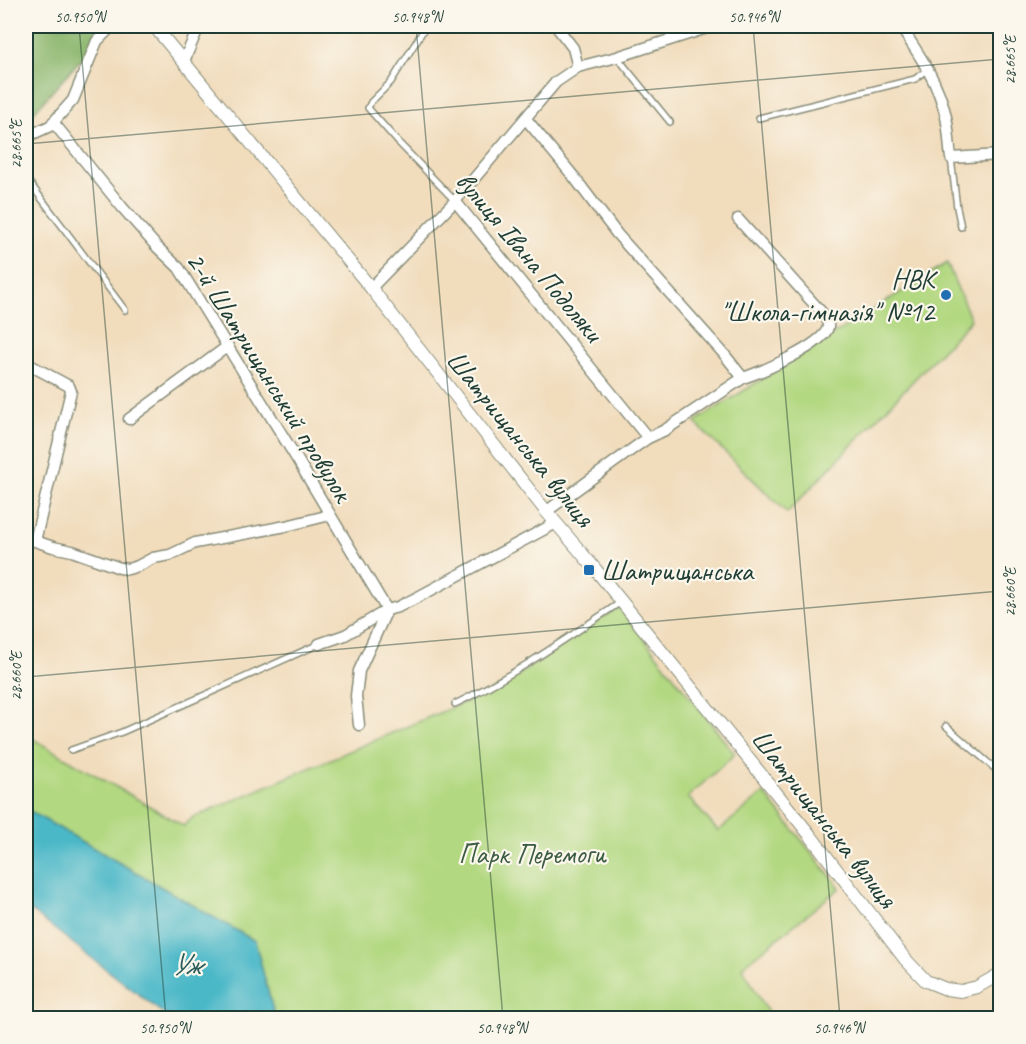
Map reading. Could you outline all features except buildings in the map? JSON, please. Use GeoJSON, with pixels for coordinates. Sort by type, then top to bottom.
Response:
{"type":"FeatureCollection","features":[{"type":"Feature","properties":{"kind":"street"},"geometry":{"type":"LineString","coordinates":[[26,137],[47,127],[73,100],[97,41],[112,26]]}},
{"type":"Feature","properties":{"kind":"street","name":"Шатрищанська вулиця"},"geometry":{"type":"LineString","coordinates":[[154,26],[370,288],[547,511],[810,835],[905,959],[926,981],[946,989],[961,991],[977,987],[1000,974]]}},
{"type":"Feature","properties":{"kind":"street"},"geometry":{"type":"LineString","coordinates":[[184,61],[199,26]]}},
{"type":"Feature","properties":{"kind":"street"},"geometry":{"type":"LineString","coordinates":[[556,26],[573,48],[578,67]]}},
{"type":"Feature","properties":{"kind":"street"},"geometry":{"type":"LineString","coordinates":[[370,288],[455,201],[556,82],[578,67],[713,26]]}},
{"type":"Feature","properties":{"kind":"street"},"geometry":{"type":"LineString","coordinates":[[900,26],[928,69],[940,99],[945,115],[951,158],[1000,155]]}},
{"type":"Feature","properties":{"kind":"street"},"geometry":{"type":"LineString","coordinates":[[526,118],[617,234],[743,378]]}},
{"type":"Feature","properties":{"kind":"street","name":"2-й Шатрищанський провулок"},"geometry":{"type":"LineString","coordinates":[[53,122],[122,207],[179,268],[387,610]]}},
{"type":"Feature","properties":{"kind":"street","name":"вулиця Івана Подоляки"},"geometry":{"type":"LineString","coordinates":[[455,201],[648,438]]}},
{"type":"Feature","properties":{"kind":"street"},"geometry":{"type":"LineString","coordinates":[[547,511],[648,438],[666,430],[743,378],[754,375],[805,349],[828,328],[828,322],[823,314],[738,219]]}},
{"type":"Feature","properties":{"kind":"street"},"geometry":{"type":"LineString","coordinates":[[129,419],[228,346]]}},
{"type":"Feature","properties":{"kind":"street"},"geometry":{"type":"LineString","coordinates":[[26,363],[69,386],[71,391],[30,539],[53,547],[72,550],[126,569],[156,557],[171,554],[195,543],[286,526],[330,515]]}},
{"type":"Feature","properties":{"kind":"street"},"geometry":{"type":"LineString","coordinates":[[319,644],[345,635],[387,610],[418,597],[556,522]]}},
{"type":"Feature","properties":{"kind":"street"},"geometry":{"type":"LineString","coordinates":[[359,725],[356,696],[359,671],[387,610]]}},
{"type":"Feature","properties":{"kind":"lane","name":"вулиця Івана Подоляки"},"geometry":{"type":"LineString","coordinates":[[426,26],[391,82],[368,105],[369,110],[455,201]]}},
{"type":"Feature","properties":{"kind":"lane"},"geometry":{"type":"LineString","coordinates":[[617,57],[670,122]]}},
{"type":"Feature","properties":{"kind":"lane"},"geometry":{"type":"LineString","coordinates":[[759,118],[915,79],[928,69]]}},
{"type":"Feature","properties":{"kind":"lane"},"geometry":{"type":"LineString","coordinates":[[951,158],[961,227]]}},
{"type":"Feature","properties":{"kind":"lane"},"geometry":{"type":"LineString","coordinates":[[26,178],[126,310]]}},
{"type":"Feature","properties":{"kind":"lane"},"geometry":{"type":"LineString","coordinates":[[455,704],[520,668],[621,602]]}},
{"type":"Feature","properties":{"kind":"lane"},"geometry":{"type":"LineString","coordinates":[[70,750],[122,732],[319,644]]}},
{"type":"Feature","properties":{"kind":"lane"},"geometry":{"type":"LineString","coordinates":[[946,726],[1000,773]]}},
{"type":"Feature","properties":{"kind":"green space"},"geometry":{"type":"Polygon","coordinates":[[[26,26],[112,26],[26,121],[26,26]]]}},
{"type":"Feature","properties":{"kind":"green space"},"geometry":{"type":"Polygon","coordinates":[[[947,263],[971,320],[787,513],[694,422],[947,263]]]}},
{"type":"Feature","properties":{"kind":"green space","name":"Парк Перемоги"},"geometry":{"type":"Polygon","coordinates":[[[619,607],[735,754],[688,797],[718,831],[764,793],[840,888],[742,967],[771,1018],[275,1018],[255,941],[26,809],[26,735],[184,826],[192,818],[500,687],[619,607]]]}},
{"type":"Feature","properties":{"kind":"water","name":"Уж"},"geometry":{"type":"Polygon","coordinates":[[[26,809],[255,941],[275,1018],[169,1018],[26,907],[26,809]]]}},
{"type":"Feature","properties":{"kind":"place","name":"НВК \"Школа-гімназія\" №12"},"geometry":{"type":"Point","coordinates":[946,295]}},
{"type":"Feature","properties":{"kind":"place","name":"Шатрищанська"},"geometry":{"type":"Point","coordinates":[589,570]}}]}
